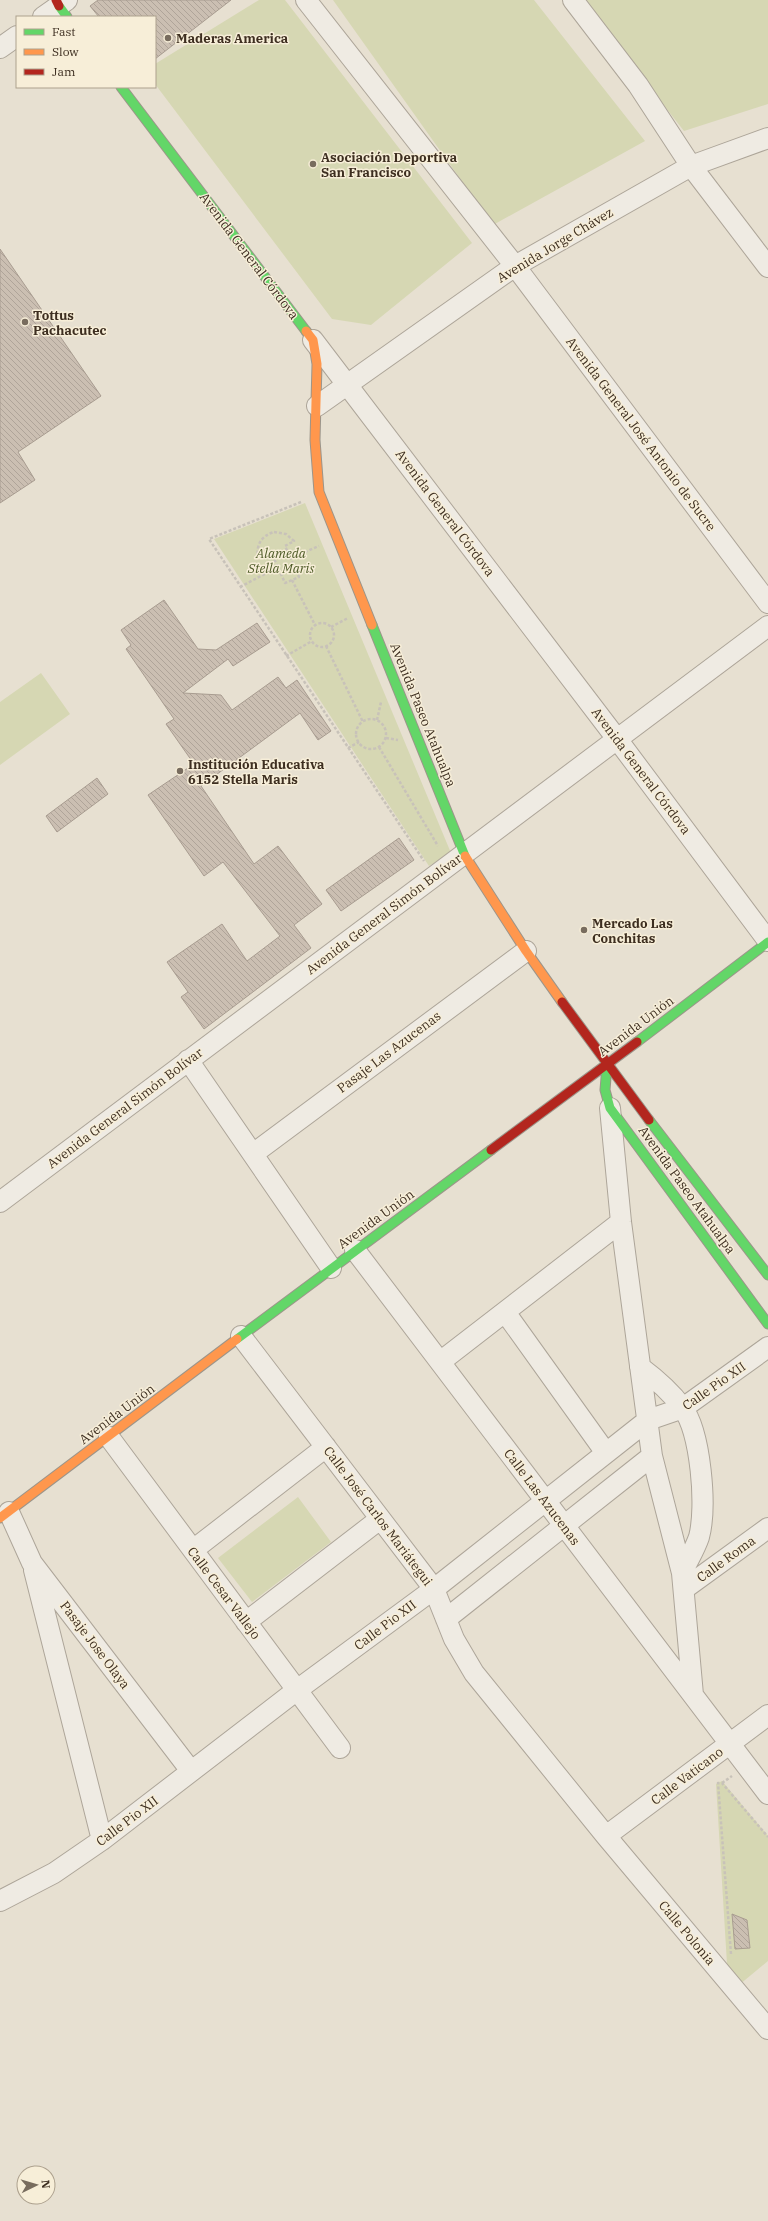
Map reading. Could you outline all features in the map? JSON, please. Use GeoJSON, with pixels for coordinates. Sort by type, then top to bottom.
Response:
{"type":"FeatureCollection","features":[{"type":"Feature","properties":{"kind":"street","name":"Avenida General José Antonio de Sucre"},"geometry":{"type":"LineString","coordinates":[[306,0],[515,266],[768,603]]}},
{"type":"Feature","properties":{"kind":"street"},"geometry":{"type":"LineString","coordinates":[[573,0],[638,85],[692,166],[768,267]]}},
{"type":"Feature","properties":{"kind":"street"},"geometry":{"type":"LineString","coordinates":[[0,48],[16,37]]}},
{"type":"Feature","properties":{"kind":"street","name":"Avenida General Córdova"},"geometry":{"type":"LineString","coordinates":[[122,88],[618,739],[768,941]]}},
{"type":"Feature","properties":{"kind":"street","name":"Avenida Jorge Chávez"},"geometry":{"type":"LineString","coordinates":[[317,406],[348,386],[515,266],[692,166],[768,138]]}},
{"type":"Feature","properties":{"kind":"street","name":"Avenida Paseo Atahualpa"},"geometry":{"type":"LineString","coordinates":[[313,340],[318,367],[315,434],[319,492],[464,854],[526,951],[607,1065],[768,1275]]}},
{"type":"Feature","properties":{"kind":"street","name":"Avenida General Simón Bolívar"},"geometry":{"type":"LineString","coordinates":[[0,1202],[768,626]]}},
{"type":"Feature","properties":{"kind":"street","name":"Avenida Unión"},"geometry":{"type":"LineString","coordinates":[[4,1515],[355,1250],[607,1065],[768,941]]}},
{"type":"Feature","properties":{"kind":"street","name":"Pasaje Las Azucenas"},"geometry":{"type":"LineString","coordinates":[[253,1154],[526,951]]}},
{"type":"Feature","properties":{"kind":"street"},"geometry":{"type":"LineString","coordinates":[[188,1060],[331,1268]]}},
{"type":"Feature","properties":{"kind":"street","name":"Avenida Paseo Atahualpa"},"geometry":{"type":"LineString","coordinates":[[607,1065],[605,1090],[610,1108],[768,1324]]}},
{"type":"Feature","properties":{"kind":"street"},"geometry":{"type":"LineString","coordinates":[[610,1108],[621,1222],[652,1456],[683,1581],[693,1696]]}},
{"type":"Feature","properties":{"kind":"street"},"geometry":{"type":"LineString","coordinates":[[440,1362],[621,1222]]}},
{"type":"Feature","properties":{"kind":"street","name":"Calle Las Azucenas"},"geometry":{"type":"LineString","coordinates":[[355,1250],[768,1794]]}},
{"type":"Feature","properties":{"kind":"street"},"geometry":{"type":"LineString","coordinates":[[505,1312],[606,1453]]}},
{"type":"Feature","properties":{"kind":"street","name":"Calle José Carlos Mariátegui"},"geometry":{"type":"LineString","coordinates":[[242,1336],[434,1589],[454,1639],[474,1673],[606,1836]]}},
{"type":"Feature","properties":{"kind":"street","name":"Calle Pio XII"},"geometry":{"type":"LineString","coordinates":[[0,1901],[54,1873],[102,1840],[297,1690],[434,1589],[648,1420],[683,1408],[768,1347]]}},
{"type":"Feature","properties":{"kind":"street"},"geometry":{"type":"LineString","coordinates":[[640,1367],[666,1388],[683,1408],[694,1434],[700,1462],[702,1505],[699,1537],[683,1581]]}},
{"type":"Feature","properties":{"kind":"street","name":"Calle Cesar Vallejo"},"geometry":{"type":"LineString","coordinates":[[109,1437],[340,1748]]}},
{"type":"Feature","properties":{"kind":"street"},"geometry":{"type":"LineString","coordinates":[[193,1550],[326,1447]]}},
{"type":"Feature","properties":{"kind":"street"},"geometry":{"type":"LineString","coordinates":[[446,1619],[652,1456]]}},
{"type":"Feature","properties":{"kind":"street","name":"Pasaje Jose Olaya"},"geometry":{"type":"LineString","coordinates":[[4,1515],[32,1563],[191,1771]]}},
{"type":"Feature","properties":{"kind":"street"},"geometry":{"type":"LineString","coordinates":[[246,1622],[380,1519]]}},
{"type":"Feature","properties":{"kind":"street","name":"Calle Roma"},"geometry":{"type":"LineString","coordinates":[[683,1581],[768,1528]]}},
{"type":"Feature","properties":{"kind":"street"},"geometry":{"type":"LineString","coordinates":[[32,1563],[102,1840]]}},
{"type":"Feature","properties":{"kind":"street","name":"Calle Vaticano"},"geometry":{"type":"LineString","coordinates":[[606,1836],[768,1715]]}},
{"type":"Feature","properties":{"kind":"street","name":"Calle Polonia"},"geometry":{"type":"LineString","coordinates":[[606,1836],[768,2029]]}},
{"type":"Feature","properties":{"kind":"path"},"geometry":{"type":"LineString","coordinates":[[307,499],[209,539],[429,868]]}},
{"type":"Feature","properties":{"kind":"path"},"geometry":{"type":"LineString","coordinates":[[280,532],[290,537],[294,541],[285,546],[299,577],[285,583],[278,567],[271,552],[258,558],[258,547],[268,534],[280,532]]}},
{"type":"Feature","properties":{"kind":"path"},"geometry":{"type":"LineString","coordinates":[[291,558],[325,543]]}},
{"type":"Feature","properties":{"kind":"path"},"geometry":{"type":"LineString","coordinates":[[240,587],[278,567]]}},
{"type":"Feature","properties":{"kind":"path"},"geometry":{"type":"LineString","coordinates":[[292,580],[315,625]]}},
{"type":"Feature","properties":{"kind":"path"},"geometry":{"type":"LineString","coordinates":[[331,627],[354,615]]}},
{"type":"Feature","properties":{"kind":"path"},"geometry":{"type":"LineString","coordinates":[[324,623],[331,627],[334,635],[333,640],[326,646],[320,647],[312,641],[311,630],[315,625],[324,623]]}},
{"type":"Feature","properties":{"kind":"path"},"geometry":{"type":"LineString","coordinates":[[286,656],[312,641]]}},
{"type":"Feature","properties":{"kind":"path"},"geometry":{"type":"LineString","coordinates":[[326,646],[363,722]]}},
{"type":"Feature","properties":{"kind":"path"},"geometry":{"type":"LineString","coordinates":[[372,719],[382,723],[385,727],[386,736],[379,747],[368,749],[359,742],[357,730],[363,722],[372,719]]}},
{"type":"Feature","properties":{"kind":"path"},"geometry":{"type":"LineString","coordinates":[[348,748],[359,742]]}},
{"type":"Feature","properties":{"kind":"path"},"geometry":{"type":"LineString","coordinates":[[379,747],[441,851]]}},
{"type":"Feature","properties":{"kind":"path"},"geometry":{"type":"LineString","coordinates":[[732,1958],[718,1783],[722,1783],[768,1837]]}},
{"type":"Feature","properties":{"kind":"green space","name":"Asociación Deportiva San Francisco"},"geometry":{"type":"Polygon","coordinates":[[[259,0],[285,0],[472,243],[371,325],[332,319],[156,85],[156,63],[259,0]]]}},
{"type":"Feature","properties":{"kind":"green space","name":"Asociación Deportiva San Francisco"},"geometry":{"type":"Polygon","coordinates":[[[333,0],[534,0],[645,141],[493,225],[333,0]]]}},
{"type":"Feature","properties":{"kind":"green space"},"geometry":{"type":"Polygon","coordinates":[[[581,0],[768,0],[768,104],[684,131],[581,0]]]}},
{"type":"Feature","properties":{"kind":"green space","name":"Alameda Stella Maris"},"geometry":{"type":"Polygon","coordinates":[[[305,503],[451,853],[429,866],[214,539],[305,503]]]}},
{"type":"Feature","properties":{"kind":"green space"},"geometry":{"type":"Polygon","coordinates":[[[41,673],[70,714],[0,765],[0,702],[41,673]]]}},
{"type":"Feature","properties":{"kind":"green space"},"geometry":{"type":"Polygon","coordinates":[[[298,1497],[331,1542],[252,1602],[218,1558],[298,1497]]]}},
{"type":"Feature","properties":{"kind":"green space"},"geometry":{"type":"Polygon","coordinates":[[[722,1781],[768,1836],[768,1961],[739,1985],[727,1964],[716,1784],[722,1781]]]}},
{"type":"Feature","properties":{"kind":"building","name":"Maderas America"},"geometry":{"type":"Polygon","coordinates":[[[98,0],[231,0],[156,58],[156,16],[98,16],[90,6],[98,0]]]}},
{"type":"Feature","properties":{"kind":"building","name":"Tottus Pachacutec"},"geometry":{"type":"Polygon","coordinates":[[[0,249],[101,396],[18,452],[35,480],[0,503],[0,249]]]}},
{"type":"Feature","properties":{"kind":"building"},"geometry":{"type":"Polygon","coordinates":[[[164,600],[198,649],[216,650],[257,623],[270,642],[233,666],[228,659],[183,693],[221,695],[232,710],[278,677],[286,688],[297,680],[331,731],[318,740],[300,713],[201,786],[254,864],[278,846],[322,904],[294,925],[311,948],[204,1029],[181,997],[188,992],[167,962],[222,924],[247,961],[280,936],[223,862],[204,876],[148,795],[194,764],[166,724],[174,719],[126,649],[131,645],[121,630],[164,600]]]}},
{"type":"Feature","properties":{"kind":"building"},"geometry":{"type":"Polygon","coordinates":[[[97,778],[108,794],[57,832],[46,816],[97,778]]]}},
{"type":"Feature","properties":{"kind":"building"},"geometry":{"type":"Polygon","coordinates":[[[399,838],[414,860],[341,911],[326,890],[399,838]]]}},
{"type":"Feature","properties":{"kind":"building"},"geometry":{"type":"Polygon","coordinates":[[[732,1914],[747,1920],[750,1948],[735,1949],[732,1914]]]}},
{"type":"Feature","properties":{"kind":"traffic: fast"},"geometry":{"type":"LineString","coordinates":[[59,6],[66,16]]}},
{"type":"Feature","properties":{"kind":"traffic: fast"},"geometry":{"type":"LineString","coordinates":[[122,88],[306,331]]}},
{"type":"Feature","properties":{"kind":"traffic: fast"},"geometry":{"type":"LineString","coordinates":[[372,625],[465,856]]}},
{"type":"Feature","properties":{"kind":"traffic: fast"},"geometry":{"type":"LineString","coordinates":[[637,1042],[768,942]]}},
{"type":"Feature","properties":{"kind":"traffic: fast"},"geometry":{"type":"LineString","coordinates":[[607,1065],[605,1090],[610,1108],[768,1324]]}},
{"type":"Feature","properties":{"kind":"traffic: fast"},"geometry":{"type":"LineString","coordinates":[[649,1120],[768,1275]]}},
{"type":"Feature","properties":{"kind":"traffic: fast"},"geometry":{"type":"LineString","coordinates":[[237,1339],[491,1150]]}},
{"type":"Feature","properties":{"kind":"traffic: slow"},"geometry":{"type":"LineString","coordinates":[[306,331],[313,340],[317,364],[315,440],[319,492],[372,625]]}},
{"type":"Feature","properties":{"kind":"traffic: slow"},"geometry":{"type":"LineString","coordinates":[[465,856],[526,951],[562,1002]]}},
{"type":"Feature","properties":{"kind":"traffic: slow"},"geometry":{"type":"LineString","coordinates":[[0,1518],[237,1339]]}},
{"type":"Feature","properties":{"kind":"traffic: jam"},"geometry":{"type":"LineString","coordinates":[[56,0],[59,6]]}},
{"type":"Feature","properties":{"kind":"traffic: jam"},"geometry":{"type":"LineString","coordinates":[[562,1002],[649,1120]]}},
{"type":"Feature","properties":{"kind":"traffic: jam"},"geometry":{"type":"LineString","coordinates":[[491,1150],[637,1042]]}},
{"type":"Feature","properties":{"kind":"place","name":"Maderas America"},"geometry":{"type":"Point","coordinates":[168,38]}},
{"type":"Feature","properties":{"kind":"place","name":"Asociación Deportiva San Francisco"},"geometry":{"type":"Point","coordinates":[313,164]}},
{"type":"Feature","properties":{"kind":"place","name":"Tottus Pachacutec"},"geometry":{"type":"Point","coordinates":[25,322]}},
{"type":"Feature","properties":{"kind":"place","name":"Institución Educativa 6152 Stella Maris"},"geometry":{"type":"Point","coordinates":[180,771]}},
{"type":"Feature","properties":{"kind":"place","name":"Mercado Las Conchitas"},"geometry":{"type":"Point","coordinates":[584,930]}}]}
